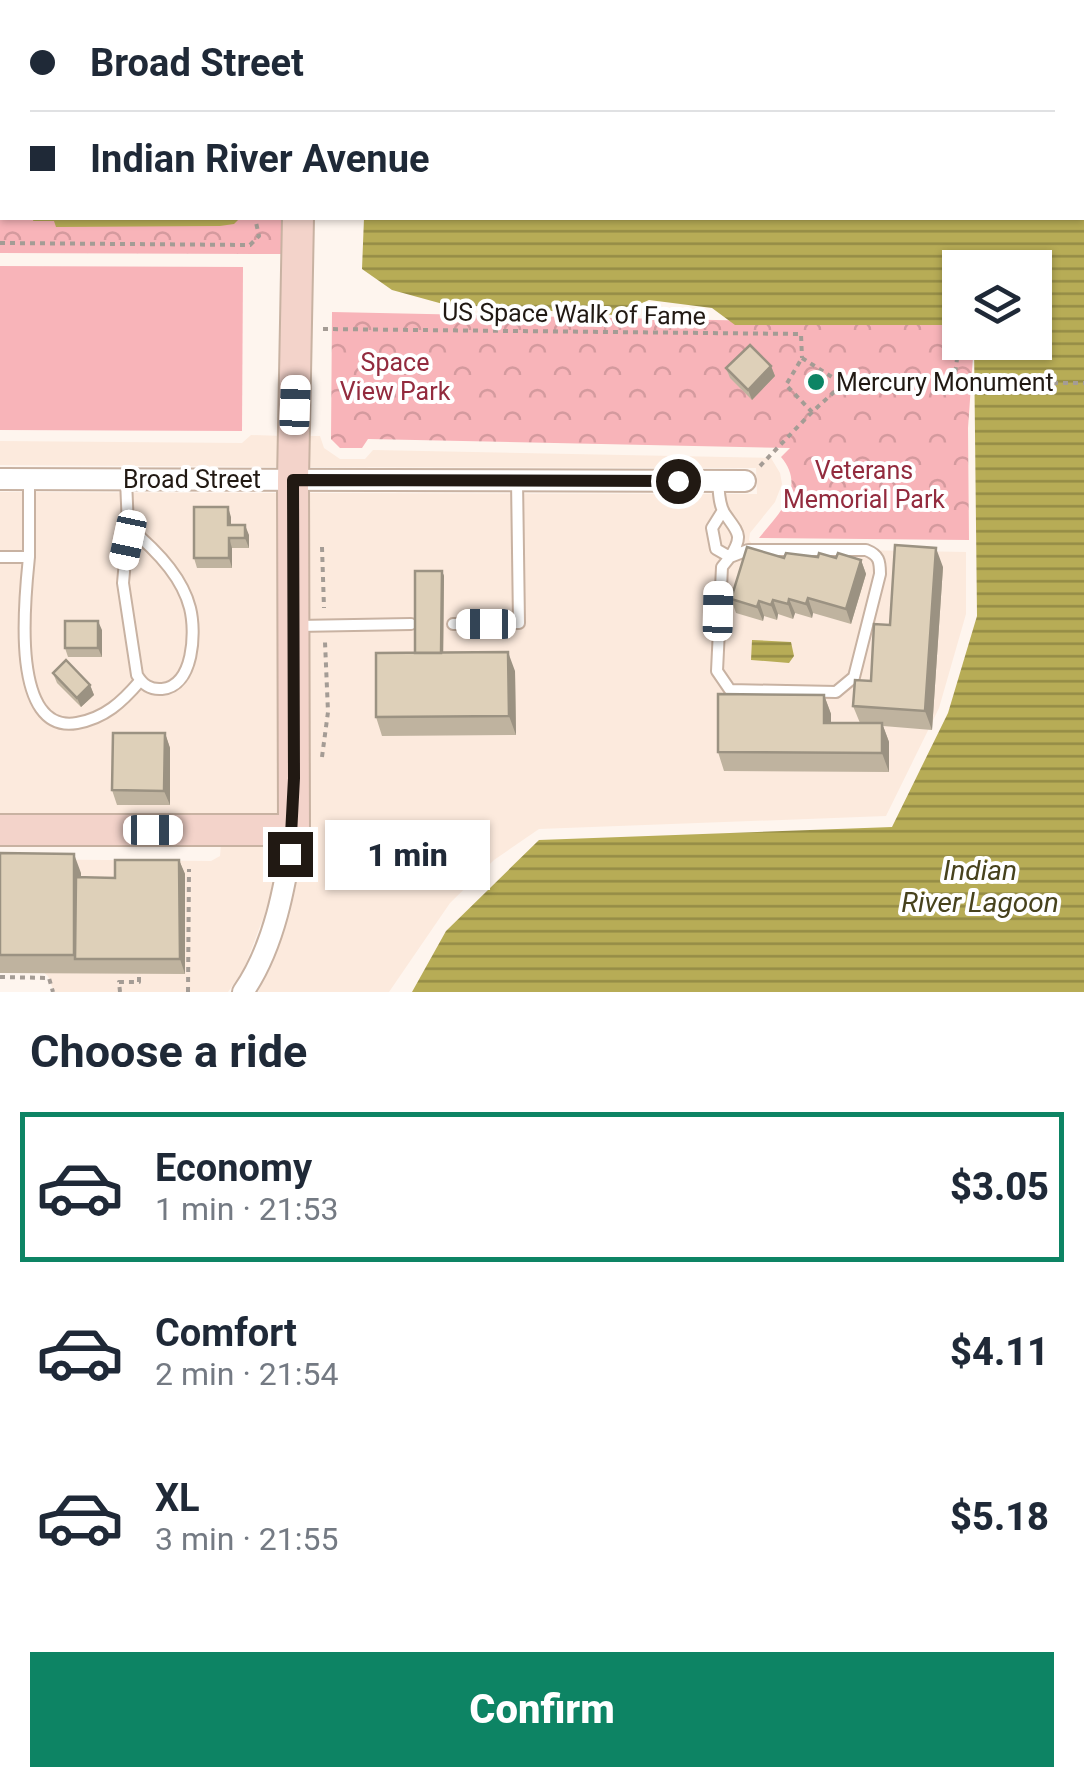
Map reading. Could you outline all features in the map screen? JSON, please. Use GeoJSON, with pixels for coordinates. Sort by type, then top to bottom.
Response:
{"type":"FeatureCollection","features":[{"type":"Feature","properties":{"kind":"street"},"geometry":{"type":"LineString","coordinates":[[243,992],[254,976],[279,909],[294,830],[293,480],[298,220]]}},
{"type":"Feature","properties":{"kind":"street","name":"Broad Street"},"geometry":{"type":"LineString","coordinates":[[0,479],[745,481]]}},
{"type":"Feature","properties":{"kind":"street"},"geometry":{"type":"LineString","coordinates":[[0,830],[294,830]]}},
{"type":"Feature","properties":{"kind":"lane"},"geometry":{"type":"LineString","coordinates":[[29,479],[29,557],[24,608],[27,680],[43,713],[67,725],[96,720],[122,702],[140,681]]}},
{"type":"Feature","properties":{"kind":"lane"},"geometry":{"type":"LineString","coordinates":[[126,479],[128,527],[123,584],[140,681],[156,690],[180,682],[187,668],[192,639],[190,608],[154,548],[128,527]]}},
{"type":"Feature","properties":{"kind":"lane"},"geometry":{"type":"LineString","coordinates":[[453,624],[518,623],[517,479]]}},
{"type":"Feature","properties":{"kind":"lane"},"geometry":{"type":"LineString","coordinates":[[718,481],[722,512],[712,528],[716,549],[730,557]]}},
{"type":"Feature","properties":{"kind":"lane"},"geometry":{"type":"LineString","coordinates":[[722,512],[736,525],[738,543],[722,567],[719,582],[717,671],[730,690],[836,692],[854,677],[880,574],[875,554],[866,550],[748,550],[730,557]]}},
{"type":"Feature","properties":{"kind":"lane"},"geometry":{"type":"LineString","coordinates":[[0,558],[29,557]]}},
{"type":"Feature","properties":{"kind":"lane"},"geometry":{"type":"LineString","coordinates":[[293,626],[411,624]]}},
{"type":"Feature","properties":{"kind":"path"},"geometry":{"type":"LineString","coordinates":[[0,243],[250,245],[259,236],[255,220]]}},
{"type":"Feature","properties":{"kind":"path","name":"US Space Walk of Fame"},"geometry":{"type":"LineString","coordinates":[[323,329],[801,334],[802,358]]}},
{"type":"Feature","properties":{"kind":"path"},"geometry":{"type":"LineString","coordinates":[[812,412],[786,385],[802,358],[843,384],[1084,383]]}},
{"type":"Feature","properties":{"kind":"path"},"geometry":{"type":"LineString","coordinates":[[954,382],[957,360]]}},
{"type":"Feature","properties":{"kind":"path"},"geometry":{"type":"LineString","coordinates":[[745,481],[843,384]]}},
{"type":"Feature","properties":{"kind":"path"},"geometry":{"type":"LineString","coordinates":[[188,992],[189,869]]}},
{"type":"Feature","properties":{"kind":"path"},"geometry":{"type":"LineString","coordinates":[[120,992],[119,982],[139,982],[139,974]]}},
{"type":"Feature","properties":{"kind":"path"},"geometry":{"type":"LineString","coordinates":[[0,978],[49,978],[53,992]]}},
{"type":"Feature","properties":{"kind":"shaded area"},"geometry":{"type":"Polygon","coordinates":[[[251,435],[283,436],[282,467],[0,465],[0,441],[242,443],[251,435]]]}},
{"type":"Feature","properties":{"kind":"shaded area"},"geometry":{"type":"Polygon","coordinates":[[[306,436],[320,436],[324,448],[340,459],[365,459],[373,450],[771,458],[782,484],[775,502],[750,533],[749,540],[755,548],[966,552],[966,614],[939,708],[886,816],[539,829],[494,860],[450,903],[389,992],[258,992],[290,914],[305,843],[305,493],[757,494],[756,468],[305,467],[306,436]]]}},
{"type":"Feature","properties":{"kind":"shaded area"},"geometry":{"type":"Polygon","coordinates":[[[0,492],[281,493],[282,817],[0,817],[0,492]]]}},
{"type":"Feature","properties":{"kind":"shaded area"},"geometry":{"type":"Polygon","coordinates":[[[221,844],[280,844],[268,905],[244,969],[228,992],[54,992],[41,970],[0,859],[211,861],[220,856],[221,844]]]}},
{"type":"Feature","properties":{"kind":"green space"},"geometry":{"type":"Polygon","coordinates":[[[0,220],[289,220],[289,254],[0,253],[0,220]]]}},
{"type":"Feature","properties":{"kind":"green space"},"geometry":{"type":"Polygon","coordinates":[[[0,266],[243,267],[242,431],[0,430],[0,266]]]}},
{"type":"Feature","properties":{"kind":"green space","name":"Space View Park"},"geometry":{"type":"Polygon","coordinates":[[[332,312],[942,325],[942,360],[973,360],[968,428],[969,540],[759,538],[782,510],[791,490],[788,468],[781,457],[790,448],[368,439],[362,448],[340,448],[331,439],[332,312]]]}},
{"type":"Feature","properties":{"kind":"water"},"geometry":{"type":"Polygon","coordinates":[[[238,220],[220,226],[56,227],[54,221],[33,221],[238,220]]]}},
{"type":"Feature","properties":{"kind":"water","name":"Indian River Lagoon"},"geometry":{"type":"Polygon","coordinates":[[[364,220],[1084,220],[1084,992],[412,992],[446,931],[539,840],[892,827],[948,713],[977,616],[974,360],[1052,360],[1052,250],[942,250],[942,325],[735,325],[712,308],[649,300],[614,315],[443,304],[392,290],[362,269],[364,220]]]}},
{"type":"Feature","properties":{"kind":"water"},"geometry":{"type":"Polygon","coordinates":[[[752,640],[791,642],[794,656],[789,663],[751,660],[752,640]]]}},
{"type":"Feature","properties":{"kind":"building"},"geometry":{"type":"Polygon","coordinates":[[[750,345],[771,366],[748,390],[726,368],[750,345]]]}},
{"type":"Feature","properties":{"kind":"building"},"geometry":{"type":"Polygon","coordinates":[[[194,507],[228,507],[228,525],[245,525],[245,538],[229,538],[229,558],[194,558],[194,507]]]}},
{"type":"Feature","properties":{"kind":"building"},"geometry":{"type":"Polygon","coordinates":[[[895,545],[936,548],[925,711],[853,706],[855,680],[871,681],[874,624],[890,625],[895,545]]]}},
{"type":"Feature","properties":{"kind":"building"},"geometry":{"type":"Polygon","coordinates":[[[747,547],[784,558],[786,553],[818,557],[819,553],[836,558],[838,553],[861,560],[846,609],[808,598],[806,604],[789,599],[788,604],[759,601],[757,607],[731,599],[747,547]]]}},
{"type":"Feature","properties":{"kind":"building"},"geometry":{"type":"Polygon","coordinates":[[[415,571],[442,571],[441,653],[415,653],[415,571]]]}},
{"type":"Feature","properties":{"kind":"building"},"geometry":{"type":"Polygon","coordinates":[[[65,621],[98,621],[98,648],[65,648],[65,621]]]}},
{"type":"Feature","properties":{"kind":"building"},"geometry":{"type":"Polygon","coordinates":[[[508,652],[509,716],[376,717],[376,653],[508,652]]]}},
{"type":"Feature","properties":{"kind":"building"},"geometry":{"type":"Polygon","coordinates":[[[66,660],[90,685],[77,698],[53,673],[66,660]]]}},
{"type":"Feature","properties":{"kind":"building"},"geometry":{"type":"Polygon","coordinates":[[[718,694],[824,695],[824,723],[882,723],[882,753],[718,752],[718,694]]]}},
{"type":"Feature","properties":{"kind":"building"},"geometry":{"type":"Polygon","coordinates":[[[113,733],[165,733],[164,791],[112,790],[113,733]]]}},
{"type":"Feature","properties":{"kind":"building"},"geometry":{"type":"Polygon","coordinates":[[[0,853],[74,854],[74,955],[0,955],[0,853]]]}},
{"type":"Feature","properties":{"kind":"building"},"geometry":{"type":"Polygon","coordinates":[[[115,860],[179,860],[180,959],[75,959],[76,877],[115,878],[115,860]]]}},
{"type":"Feature","properties":{"kind":"place","name":"Mercury Monument"},"geometry":{"type":"Point","coordinates":[816,382]}},
{"type":"Feature","properties":{"kind":"route"},"geometry":{"type":"LineString","coordinates":[[290,854],[294,830],[293,480],[678,481]]}},
{"type":"Feature","properties":{"kind":"park label","name":"Veterans Memorial Park"},"geometry":{"type":"Point","coordinates":[864,484]}}]}
